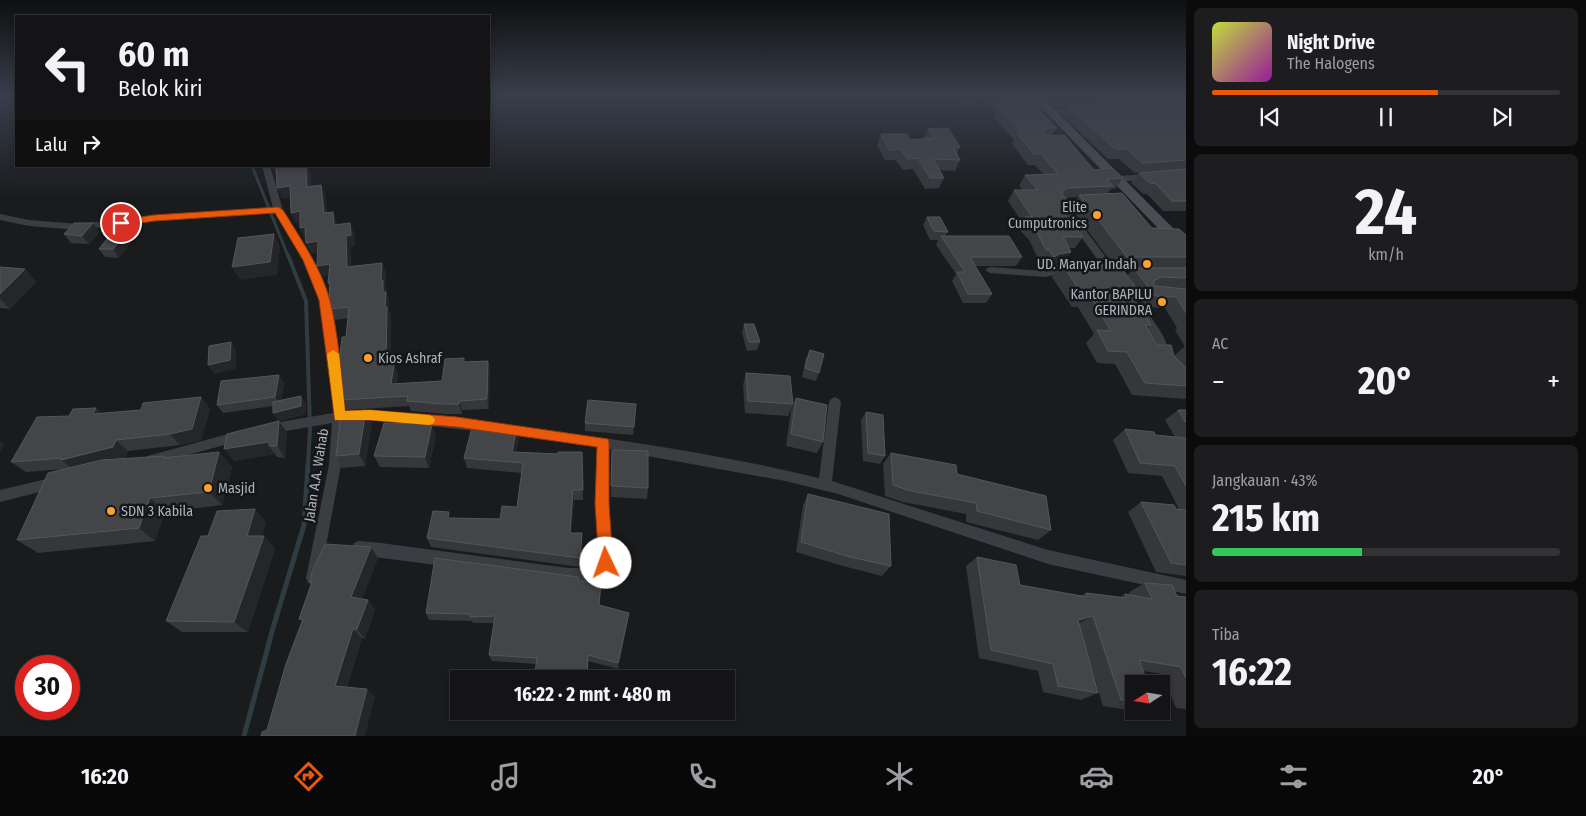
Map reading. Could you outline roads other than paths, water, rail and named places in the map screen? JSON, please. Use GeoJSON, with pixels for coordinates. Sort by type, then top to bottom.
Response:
{"type":"FeatureCollection","features":[{"type":"Feature","properties":{"kind":"main road"},"geometry":{"type":"LineString","coordinates":[[1065,129],[1074,141],[1118,179],[1133,200],[1186,249]]}},
{"type":"Feature","properties":{"kind":"street","name":"Jalan A.A. Wahab"},"geometry":{"type":"LineString","coordinates":[[266,167],[272,210],[308,260],[324,300],[332,344],[339,417],[335,465],[324,546],[312,587]]}},
{"type":"Feature","properties":{"kind":"street"},"geometry":{"type":"LineString","coordinates":[[1118,179],[1157,177]]}},
{"type":"Feature","properties":{"kind":"street"},"geometry":{"type":"LineString","coordinates":[[1070,203],[1061,203],[1118,274],[1123,288]]}},
{"type":"Feature","properties":{"kind":"street"},"geometry":{"type":"LineString","coordinates":[[0,217],[29,223],[79,227],[154,218],[272,210]]}},
{"type":"Feature","properties":{"kind":"street"},"geometry":{"type":"LineString","coordinates":[[990,270],[1045,274],[1061,267],[1118,274]]}},
{"type":"Feature","properties":{"kind":"street"},"geometry":{"type":"LineString","coordinates":[[1139,309],[1160,340],[1163,360],[1170,370]]}},
{"type":"Feature","properties":{"kind":"street"},"geometry":{"type":"LineString","coordinates":[[825,484],[835,402]]}},
{"type":"Feature","properties":{"kind":"street"},"geometry":{"type":"LineString","coordinates":[[142,462],[236,437],[324,418],[370,415],[457,422],[603,443],[786,475],[825,484],[1048,557],[1086,567],[1186,587]]}},
{"type":"Feature","properties":{"kind":"street"},"geometry":{"type":"LineString","coordinates":[[347,547],[392,550],[513,568],[591,576],[598,575],[606,563],[602,504],[603,443]]}},
{"type":"Feature","properties":{"kind":"street"},"geometry":{"type":"LineString","coordinates":[[0,496],[63,481]]}},
{"type":"Feature","properties":{"kind":"waterway"},"geometry":{"type":"LineString","coordinates":[[252,167],[288,256]]}},
{"type":"Feature","properties":{"kind":"waterway"},"geometry":{"type":"LineString","coordinates":[[288,255],[306,301],[310,428],[308,465]]}},
{"type":"Feature","properties":{"kind":"waterway"},"geometry":{"type":"LineString","coordinates":[[244,736],[273,628],[304,525],[308,464]]}},
{"type":"Feature","properties":{"kind":"place","name":"Elite Cumputronics"},"geometry":{"type":"Point","coordinates":[1097,215]}},
{"type":"Feature","properties":{"kind":"place","name":"UD. Manyar Indah"},"geometry":{"type":"Point","coordinates":[1147,264]}},
{"type":"Feature","properties":{"kind":"place","name":"Kantor BAPILU GERINDRA"},"geometry":{"type":"Point","coordinates":[1162,302]}},
{"type":"Feature","properties":{"kind":"place","name":"Kios Ashraf"},"geometry":{"type":"Point","coordinates":[368,358]}},
{"type":"Feature","properties":{"kind":"place","name":"Masjid"},"geometry":{"type":"Point","coordinates":[208,488]}},
{"type":"Feature","properties":{"kind":"place","name":"SDN 3 Kabila"},"geometry":{"type":"Point","coordinates":[111,511]}}]}
